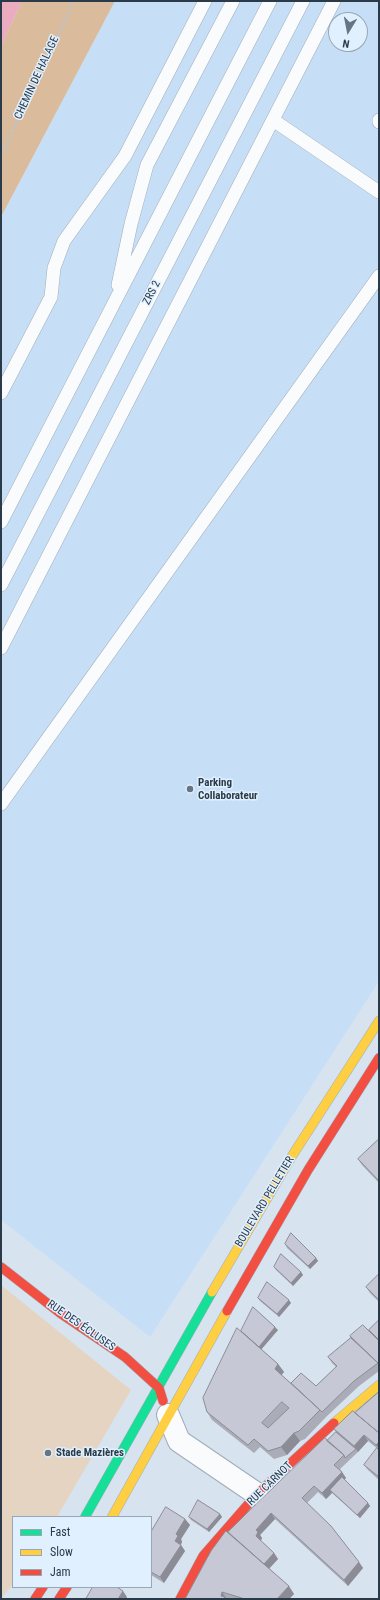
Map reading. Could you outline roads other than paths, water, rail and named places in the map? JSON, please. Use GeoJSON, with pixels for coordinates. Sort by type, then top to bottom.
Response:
{"type":"FeatureCollection","features":[{"type":"Feature","properties":{"kind":"main road","name":"BOULEVARD PELLETIER"},"geometry":{"type":"LineString","coordinates":[[86,1516],[158,1388],[186,1335],[292,1156],[379,1021]]}},
{"type":"Feature","properties":{"kind":"main road","name":"BOULEVARD PELLETIER"},"geometry":{"type":"LineString","coordinates":[[113,1516],[168,1415],[310,1166],[378,1063]]}},
{"type":"Feature","properties":{"kind":"main road","name":"RUE DES ÉCLUSES"},"geometry":{"type":"LineString","coordinates":[[1,1267],[60,1313],[125,1357],[158,1388]]}},
{"type":"Feature","properties":{"kind":"main road","name":"RUE CARNOT"},"geometry":{"type":"LineString","coordinates":[[180,1599],[203,1556],[257,1494],[358,1401],[379,1385]]}},
{"type":"Feature","properties":{"kind":"main road"},"geometry":{"type":"LineString","coordinates":[[158,1388],[168,1415]]}},
{"type":"Feature","properties":{"kind":"main road"},"geometry":{"type":"LineString","coordinates":[[35,1599],[42,1588]]}},
{"type":"Feature","properties":{"kind":"main road"},"geometry":{"type":"LineString","coordinates":[[59,1599],[66,1588]]}},
{"type":"Feature","properties":{"kind":"street"},"geometry":{"type":"LineString","coordinates":[[168,1415],[179,1441],[257,1494]]}},
{"type":"Feature","properties":{"kind":"lane"},"geometry":{"type":"LineString","coordinates":[[1,393],[51,297],[54,268],[64,241],[125,156],[205,1]]}},
{"type":"Feature","properties":{"kind":"lane"},"geometry":{"type":"LineString","coordinates":[[115,302],[131,224],[147,165],[232,1]]}},
{"type":"Feature","properties":{"kind":"lane"},"geometry":{"type":"LineString","coordinates":[[1,522],[270,1]]}},
{"type":"Feature","properties":{"kind":"lane","name":"ZRS 2"},"geometry":{"type":"LineString","coordinates":[[1,585],[303,1]]}},
{"type":"Feature","properties":{"kind":"lane"},"geometry":{"type":"LineString","coordinates":[[1,648],[334,1]]}},
{"type":"Feature","properties":{"kind":"lane"},"geometry":{"type":"LineString","coordinates":[[273,120],[379,192]]}},
{"type":"Feature","properties":{"kind":"lane"},"geometry":{"type":"LineString","coordinates":[[1,804],[379,276]]}},
{"type":"Feature","properties":{"kind":"place","name":"Parking Collaborateur"},"geometry":{"type":"Point","coordinates":[190,789]}},
{"type":"Feature","properties":{"kind":"place","name":"Stade Mazières"},"geometry":{"type":"Point","coordinates":[48,1453]}}]}
